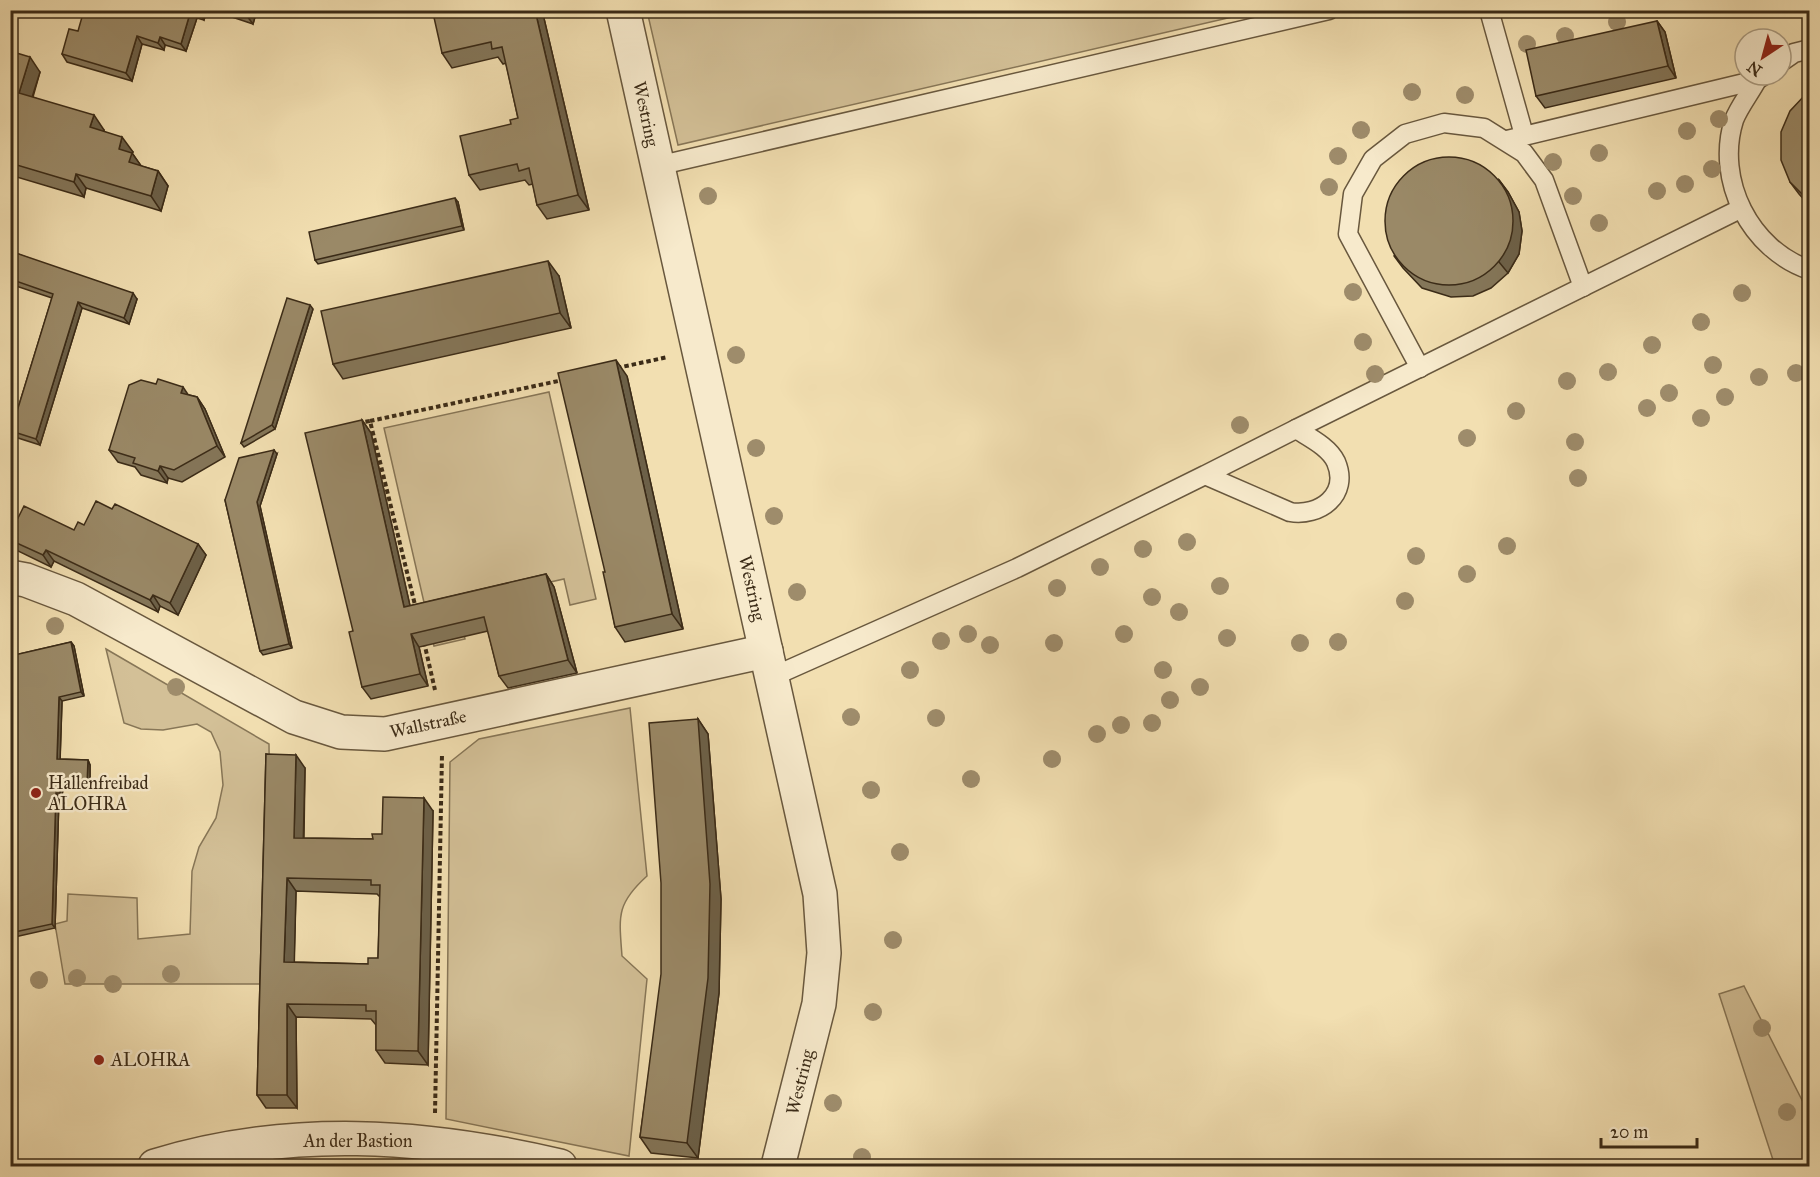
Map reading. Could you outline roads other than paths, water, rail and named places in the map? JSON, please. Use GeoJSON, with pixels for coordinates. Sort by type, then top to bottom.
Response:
{"type":"FeatureCollection","features":[{"type":"Feature","properties":{"kind":"street","name":"Westring"},"geometry":{"type":"LineString","coordinates":[[623,10],[820,894],[824,953],[819,1004],[778,1167]]}},
{"type":"Feature","properties":{"kind":"street","name":"Wallstraße"},"geometry":{"type":"LineString","coordinates":[[10,577],[26,580],[76,599],[294,717],[341,732],[385,734],[769,664]]}},
{"type":"Feature","properties":{"kind":"street","name":"An der Bastion"},"geometry":{"type":"LineString","coordinates":[[155,1167],[247,1144],[333,1137],[435,1142],[560,1167]]}},
{"type":"Feature","properties":{"kind":"lane"},"geometry":{"type":"LineString","coordinates":[[657,166],[1329,10]]}},
{"type":"Feature","properties":{"kind":"lane"},"geometry":{"type":"LineString","coordinates":[[1489,10],[1515,137],[1544,180],[1583,287]]}},
{"type":"Feature","properties":{"kind":"lane"},"geometry":{"type":"LineString","coordinates":[[1793,53],[1809,49]]}},
{"type":"Feature","properties":{"kind":"lane"},"geometry":{"type":"LineString","coordinates":[[1420,368],[1348,234],[1353,194],[1373,159],[1405,134],[1444,123],[1484,128],[1515,137],[1733,85]]}},
{"type":"Feature","properties":{"kind":"lane"},"geometry":{"type":"LineString","coordinates":[[1755,87],[1734,120],[1728,165],[1740,209],[1767,246],[1809,270]]}},
{"type":"Feature","properties":{"kind":"lane"},"geometry":{"type":"LineString","coordinates":[[769,664],[1017,568],[1740,209]]}},
{"type":"Feature","properties":{"kind":"lane"},"geometry":{"type":"LineString","coordinates":[[1205,475],[1290,512],[1304,514],[1318,510],[1329,502],[1337,490],[1339,476],[1336,462],[1327,450],[1296,429]]}},
{"type":"Feature","properties":{"kind":"place","name":"Hallenfreibad ALOHRA"},"geometry":{"type":"Point","coordinates":[36,793]}},
{"type":"Feature","properties":{"kind":"place","name":"ALOHRA"},"geometry":{"type":"Point","coordinates":[99,1060]}}]}
